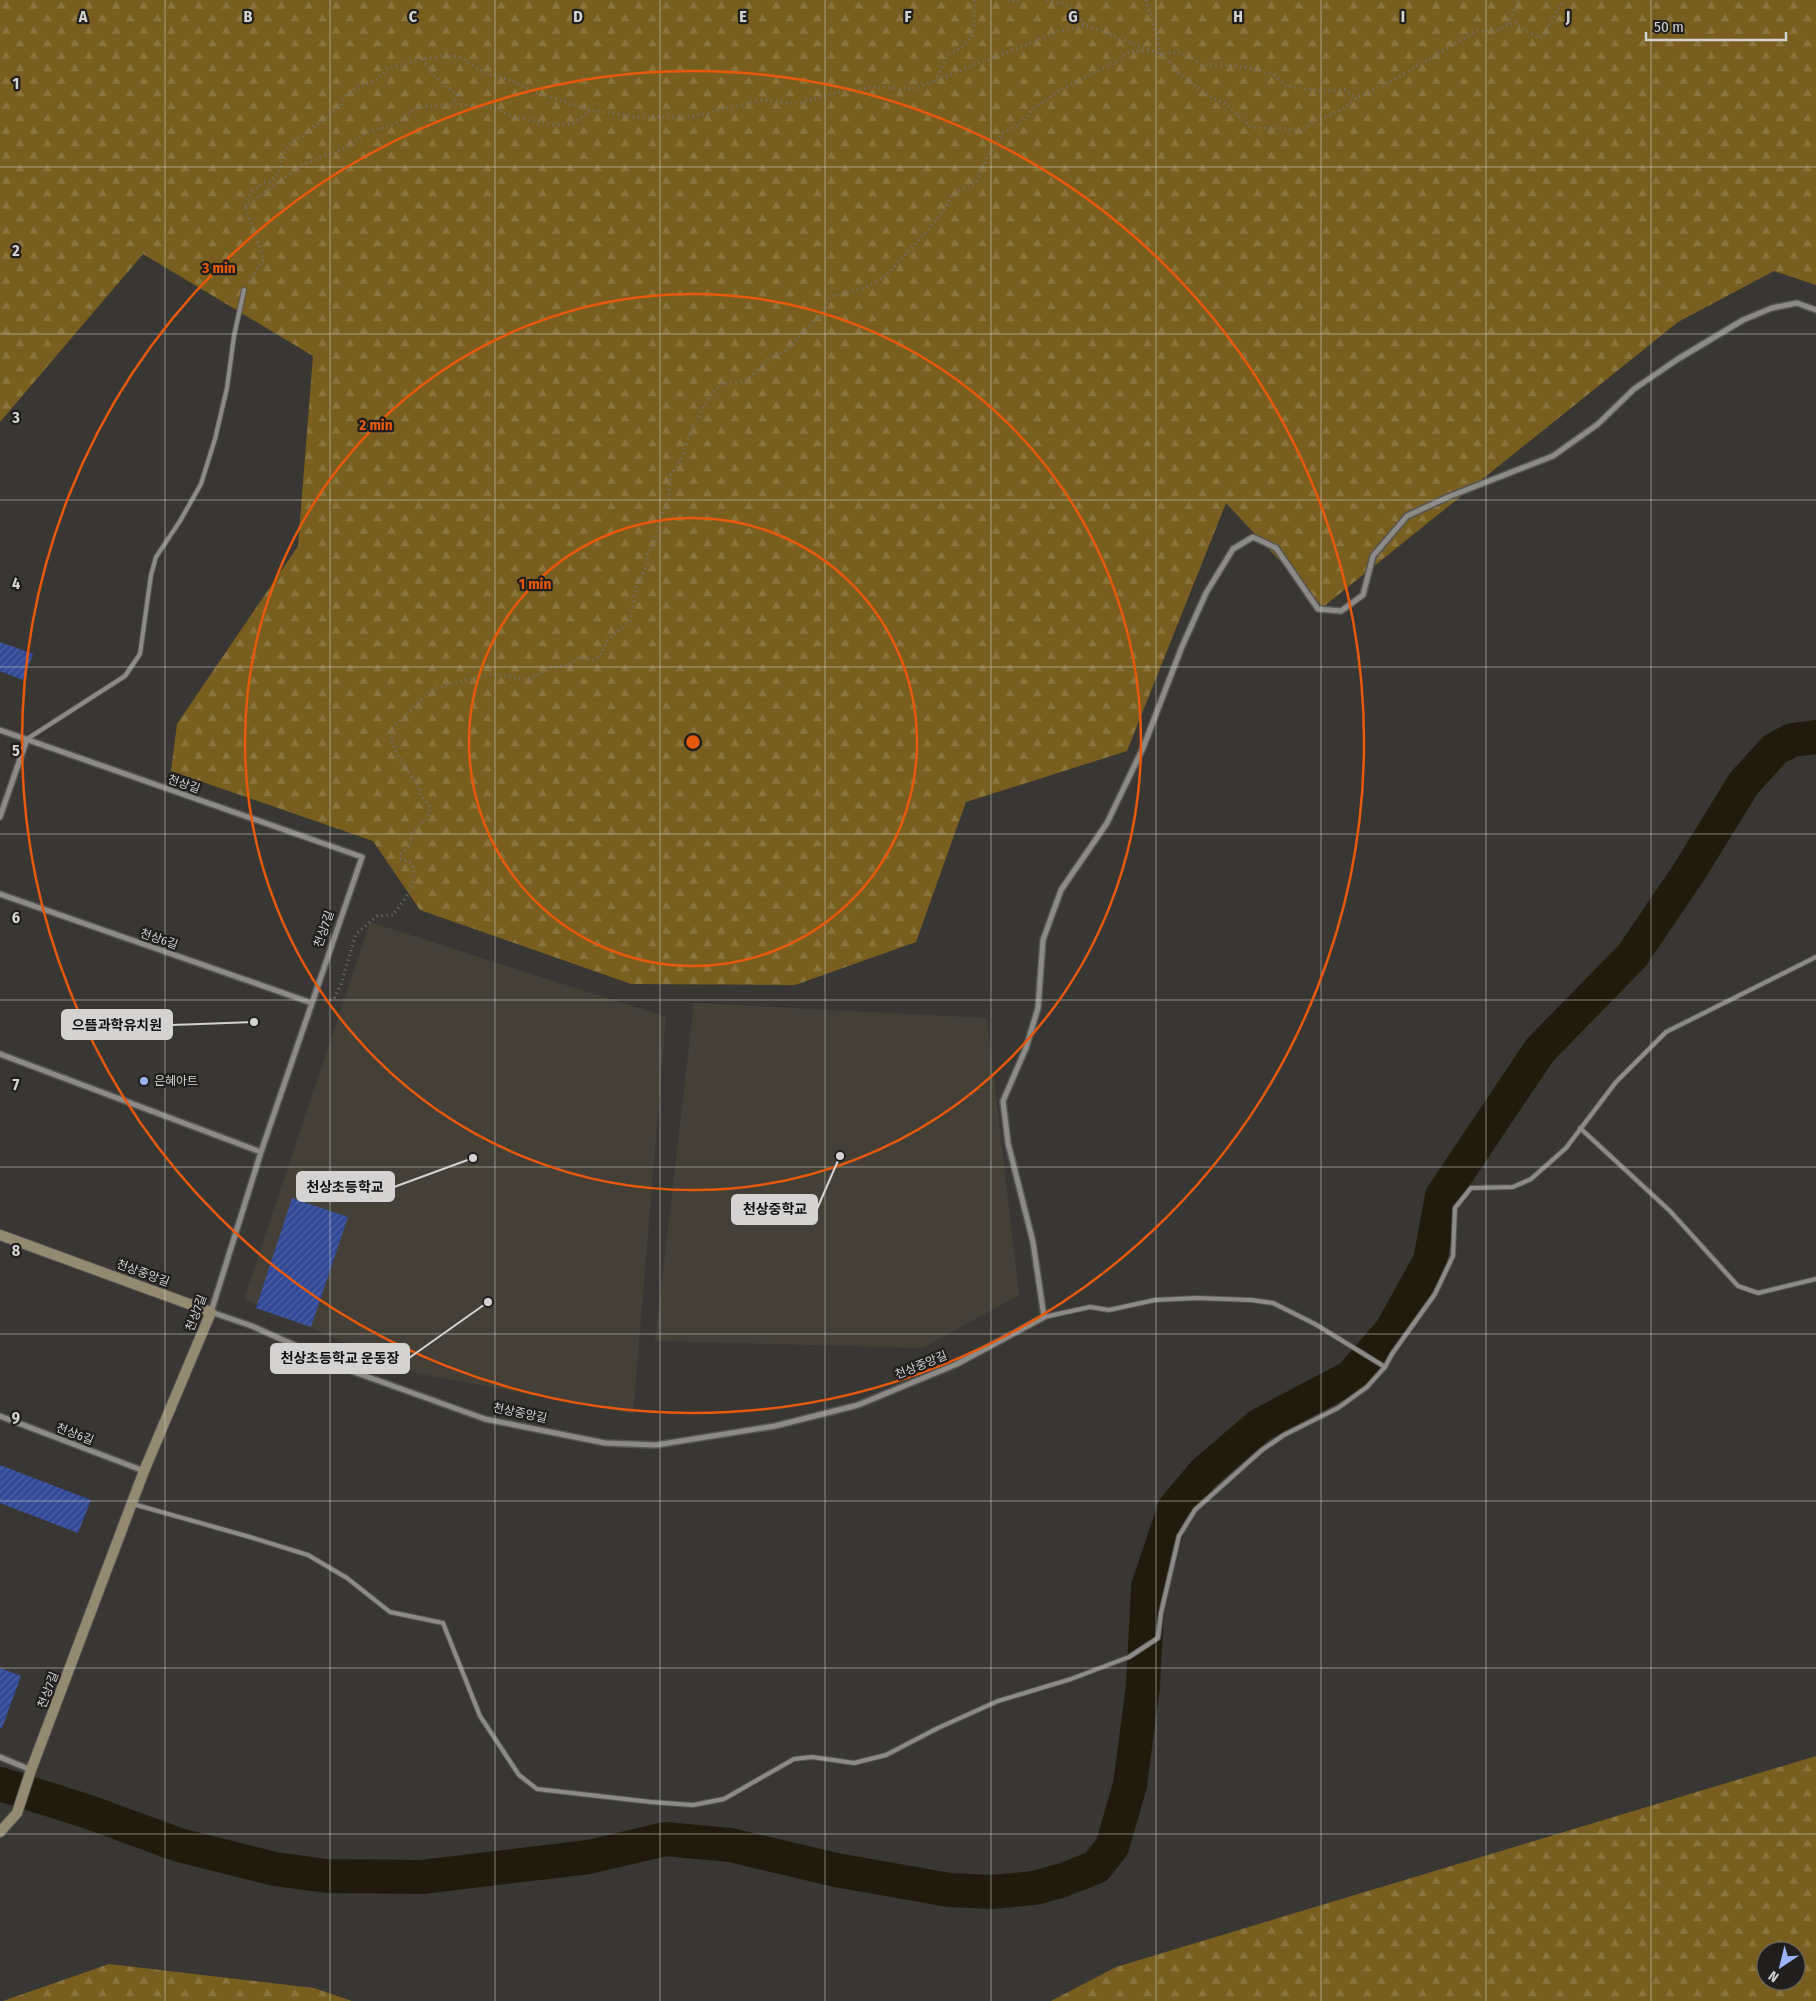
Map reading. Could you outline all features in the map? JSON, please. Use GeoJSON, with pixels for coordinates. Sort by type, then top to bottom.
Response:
{"type":"FeatureCollection","features":[{"type":"Feature","properties":{"kind":"street"},"geometry":{"type":"LineString","coordinates":[[1044,1317],[1032,1242],[1008,1143],[1003,1101],[1026,1048],[1038,1008],[1043,940],[1061,890],[1106,823],[1143,748],[1181,649],[1206,593],[1233,549],[1253,537],[1276,548],[1318,608],[1341,611],[1363,595],[1373,556],[1407,516],[1448,497],[1553,456],[1598,424],[1634,389],[1678,359],[1743,320],[1772,308],[1797,303],[1816,310]]}},
{"type":"Feature","properties":{"kind":"street","name":"천상길"},"geometry":{"type":"LineString","coordinates":[[0,730],[362,857]]}},
{"type":"Feature","properties":{"kind":"street"},"geometry":{"type":"LineString","coordinates":[[0,817],[27,739]]}},
{"type":"Feature","properties":{"kind":"street","name":"천상7길"},"geometry":{"type":"LineString","coordinates":[[0,1832],[17,1813],[29,1775],[144,1470],[211,1312],[260,1152],[362,857]]}},
{"type":"Feature","properties":{"kind":"street","name":"천상6길"},"geometry":{"type":"LineString","coordinates":[[0,894],[312,1003]]}},
{"type":"Feature","properties":{"kind":"street"},"geometry":{"type":"LineString","coordinates":[[0,1054],[260,1152]]}},
{"type":"Feature","properties":{"kind":"street","name":"천상중앙길"},"geometry":{"type":"LineString","coordinates":[[0,1235],[252,1326],[357,1373],[485,1419],[605,1443],[656,1445],[775,1426],[858,1405],[957,1364],[1044,1317]]}},
{"type":"Feature","properties":{"kind":"street","name":"천상6길"},"geometry":{"type":"LineString","coordinates":[[0,1416],[144,1470]]}},
{"type":"Feature","properties":{"kind":"street"},"geometry":{"type":"LineString","coordinates":[[0,1757],[29,1775]]}},
{"type":"Feature","properties":{"kind":"lane"},"geometry":{"type":"LineString","coordinates":[[27,739],[125,676],[140,654],[151,576],[156,557],[180,521],[201,484],[215,439],[227,388],[234,336],[244,290]]}},
{"type":"Feature","properties":{"kind":"lane"},"geometry":{"type":"LineString","coordinates":[[131,1504],[250,1536],[308,1555],[347,1578],[390,1612],[443,1623],[480,1716],[519,1775],[537,1789],[692,1805],[724,1799],[794,1759],[812,1757],[854,1763],[886,1755],[938,1728],[998,1701],[1071,1679],[1129,1657],[1158,1638],[1161,1613],[1179,1536],[1195,1510],[1262,1450],[1284,1435],[1338,1408],[1368,1387],[1385,1367],[1392,1354],[1435,1294],[1453,1256],[1455,1208],[1471,1188],[1514,1186],[1531,1179],[1566,1148],[1616,1082],[1666,1032],[1816,957]]}},
{"type":"Feature","properties":{"kind":"lane"},"geometry":{"type":"LineString","coordinates":[[1580,1128],[1670,1211],[1738,1286],[1758,1293],[1816,1279]]}},
{"type":"Feature","properties":{"kind":"lane"},"geometry":{"type":"LineString","coordinates":[[1044,1317],[1090,1307],[1109,1310],[1155,1300],[1197,1298],[1273,1303],[1314,1324],[1385,1367]]}},
{"type":"Feature","properties":{"kind":"path"},"geometry":{"type":"LineString","coordinates":[[935,82],[948,55],[959,49],[971,38],[974,28],[976,0]]}},
{"type":"Feature","properties":{"kind":"path"},"geometry":{"type":"LineString","coordinates":[[1008,0],[1022,0]]}},
{"type":"Feature","properties":{"kind":"path"},"geometry":{"type":"LineString","coordinates":[[1047,0],[1063,4],[1074,11],[1085,25],[1160,54],[1170,62],[1178,73],[1208,95],[1227,105],[1252,128],[1281,128],[1301,131],[1314,121],[1341,110],[1356,98],[1388,83],[1477,31],[1495,31],[1515,22],[1539,38],[1548,29],[1563,0]]}},
{"type":"Feature","properties":{"kind":"path"},"geometry":{"type":"LineString","coordinates":[[1146,0],[1149,13],[1160,39],[1160,54]]}},
{"type":"Feature","properties":{"kind":"path"},"geometry":{"type":"LineString","coordinates":[[1506,25],[1519,0]]}},
{"type":"Feature","properties":{"kind":"path"},"geometry":{"type":"LineString","coordinates":[[244,290],[264,259],[245,207],[250,194],[263,183],[270,182],[281,169],[281,159],[291,142],[341,105],[346,96],[355,89],[379,79],[388,69],[444,55],[460,57],[486,72],[541,94],[591,110],[636,117],[691,116],[761,100],[795,104],[836,93],[873,87],[913,89],[935,82],[1061,31],[1085,25]]}},
{"type":"Feature","properties":{"kind":"path"},"geometry":{"type":"LineString","coordinates":[[312,1003],[334,999],[341,984],[356,934],[376,916],[392,915],[413,884],[415,870],[411,863],[401,859],[401,854],[410,846],[412,832],[426,820],[431,808],[420,794],[419,786],[409,775],[392,745],[391,729],[425,695],[436,688],[480,676],[498,674],[528,680],[552,667],[570,665],[577,658],[593,660],[598,657],[608,640],[630,620],[636,589],[648,563],[647,555],[655,542],[657,524],[669,500],[670,475],[679,464],[693,426],[721,384],[736,383],[748,378],[771,356],[787,350],[813,322],[821,317],[830,297],[864,288],[886,276],[926,232],[945,208],[952,195],[976,182],[987,158],[1003,133],[1020,124],[1031,111],[1063,88],[1116,62],[1130,51],[1151,51]]}},
{"type":"Feature","properties":{"kind":"path"},"geometry":{"type":"LineString","coordinates":[[1160,54],[1180,52],[1202,65],[1232,65],[1249,68],[1273,74],[1286,86],[1322,91],[1345,90],[1356,98]]}},
{"type":"Feature","properties":{"kind":"path"},"geometry":{"type":"LineString","coordinates":[[423,59],[435,77],[457,95],[453,104]]}},
{"type":"Feature","properties":{"kind":"path"},"geometry":{"type":"LineString","coordinates":[[245,207],[302,165],[350,146],[367,132],[395,124],[418,107],[453,104],[493,108],[515,118],[555,125],[574,123],[591,110]]}},
{"type":"Feature","properties":{"kind":"shaded area"},"geometry":{"type":"Polygon","coordinates":[[[370,922],[666,1017],[633,1414],[415,1373],[244,1299],[370,922]]]}},
{"type":"Feature","properties":{"kind":"shaded area"},"geometry":{"type":"Polygon","coordinates":[[[694,1003],[987,1018],[1019,1295],[923,1348],[655,1341],[694,1003]]]}},
{"type":"Feature","properties":{"kind":"green space"},"geometry":{"type":"Polygon","coordinates":[[[0,0],[1816,0],[1816,285],[1774,271],[1678,322],[1323,607],[1226,503],[1127,751],[966,802],[916,942],[795,985],[631,984],[420,910],[373,841],[171,771],[177,724],[298,546],[313,356],[143,254],[0,422],[0,0]]]}},
{"type":"Feature","properties":{"kind":"green space"},"geometry":{"type":"Polygon","coordinates":[[[1816,1756],[1816,2001],[1051,2001],[1116,1967],[1816,1756]]]}},
{"type":"Feature","properties":{"kind":"green space"},"geometry":{"type":"Polygon","coordinates":[[[109,1964],[314,1988],[352,2001],[3,2001],[109,1964]]]}},
{"type":"Feature","properties":{"kind":"building"},"geometry":{"type":"Polygon","coordinates":[[[0,642],[33,654],[23,680],[0,671],[0,642]]]}},
{"type":"Feature","properties":{"kind":"building"},"geometry":{"type":"Polygon","coordinates":[[[292,1198],[348,1217],[311,1327],[256,1308],[292,1198]]]}},
{"type":"Feature","properties":{"kind":"building"},"geometry":{"type":"Polygon","coordinates":[[[0,1465],[91,1500],[78,1533],[0,1503],[0,1465]]]}},
{"type":"Feature","properties":{"kind":"building"},"geometry":{"type":"Polygon","coordinates":[[[0,1668],[21,1676],[2,1728],[0,1728],[0,1668]]]}},
{"type":"Feature","properties":{"kind":"waterway"},"geometry":{"type":"LineString","coordinates":[[0,1784],[86,1811],[179,1845],[275,1869],[327,1876],[422,1877],[589,1857],[665,1839],[730,1845],[836,1870],[949,1890],[992,1892],[1034,1888],[1063,1880],[1096,1867],[1112,1847],[1130,1785],[1143,1686],[1148,1587],[1174,1509],[1204,1473],[1260,1425],[1351,1377],[1391,1331],[1430,1261],[1442,1196],[1540,1050],[1632,956],[1689,872],[1744,783],[1775,749],[1792,740],[1816,737]]}},
{"type":"Feature","properties":{"kind":"place","name":"으뜸과학유치원"},"geometry":{"type":"Point","coordinates":[254,1022]}},
{"type":"Feature","properties":{"kind":"place","name":"은혜아트"},"geometry":{"type":"Point","coordinates":[144,1081]}},
{"type":"Feature","properties":{"kind":"place","name":"천상중학교"},"geometry":{"type":"Point","coordinates":[840,1156]}},
{"type":"Feature","properties":{"kind":"place","name":"천상초등학교"},"geometry":{"type":"Point","coordinates":[473,1158]}},
{"type":"Feature","properties":{"kind":"place","name":"천상초등학교 운동장"},"geometry":{"type":"Point","coordinates":[488,1302]}}]}
